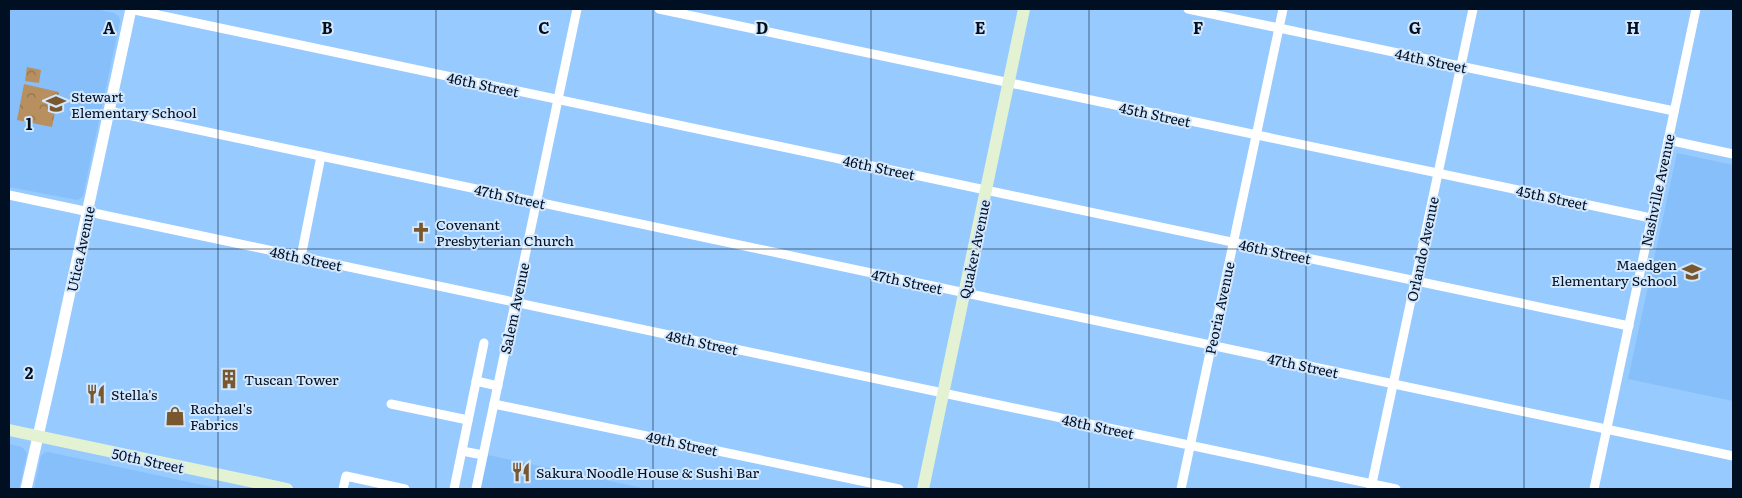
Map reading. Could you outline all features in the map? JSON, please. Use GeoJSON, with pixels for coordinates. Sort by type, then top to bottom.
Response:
{"type":"FeatureCollection","features":[{"type":"Feature","properties":{"kind":"main road","name":"Quaker Avenue"},"geometry":{"type":"LineString","coordinates":[[923,489],[1024,9]]}},
{"type":"Feature","properties":{"kind":"main road","name":"50th Street"},"geometry":{"type":"LineString","coordinates":[[9,430],[287,489]]}},
{"type":"Feature","properties":{"kind":"street","name":"46th Street"},"geometry":{"type":"LineString","coordinates":[[131,9],[1628,326]]}},
{"type":"Feature","properties":{"kind":"street","name":"Utica Avenue"},"geometry":{"type":"LineString","coordinates":[[26,489],[39,437],[131,9]]}},
{"type":"Feature","properties":{"kind":"street","name":"Salem Avenue"},"geometry":{"type":"LineString","coordinates":[[476,489],[577,9]]}},
{"type":"Feature","properties":{"kind":"street","name":"45th Street"},"geometry":{"type":"LineString","coordinates":[[659,9],[1651,218]]}},
{"type":"Feature","properties":{"kind":"street","name":"44th Street"},"geometry":{"type":"LineString","coordinates":[[1188,9],[1674,111]]}},
{"type":"Feature","properties":{"kind":"street","name":"Peoria Avenue"},"geometry":{"type":"LineString","coordinates":[[1181,489],[1284,9]]}},
{"type":"Feature","properties":{"kind":"street","name":"Orlando Avenue"},"geometry":{"type":"LineString","coordinates":[[1372,487],[1472,9]]}},
{"type":"Feature","properties":{"kind":"street","name":"Nashville Avenue"},"geometry":{"type":"LineString","coordinates":[[1594,489],[1696,9]]}},
{"type":"Feature","properties":{"kind":"street","name":"47th Street"},"geometry":{"type":"LineString","coordinates":[[109,111],[1733,456]]}},
{"type":"Feature","properties":{"kind":"street"},"geometry":{"type":"LineString","coordinates":[[1668,140],[1733,154]]}},
{"type":"Feature","properties":{"kind":"street"},"geometry":{"type":"LineString","coordinates":[[301,257],[321,156]]}},
{"type":"Feature","properties":{"kind":"street","name":"48th Street"},"geometry":{"type":"LineString","coordinates":[[9,196],[943,393],[1372,487],[1396,489]]}},
{"type":"Feature","properties":{"kind":"street"},"geometry":{"type":"LineString","coordinates":[[454,489],[484,343]]}},
{"type":"Feature","properties":{"kind":"street"},"geometry":{"type":"LineString","coordinates":[[476,381],[498,386]]}},
{"type":"Feature","properties":{"kind":"street"},"geometry":{"type":"LineString","coordinates":[[391,404],[468,420]]}},
{"type":"Feature","properties":{"kind":"street","name":"49th Street"},"geometry":{"type":"LineString","coordinates":[[494,404],[899,489]]}},
{"type":"Feature","properties":{"kind":"street"},"geometry":{"type":"LineString","coordinates":[[462,451],[483,456]]}},
{"type":"Feature","properties":{"kind":"street"},"geometry":{"type":"LineString","coordinates":[[343,489],[346,476],[403,489]]}},
{"type":"Feature","properties":{"kind":"shaded area","name":"Stewart Elementary School"},"geometry":{"type":"Polygon","coordinates":[[[9,9],[95,9],[114,13],[119,17],[120,21],[83,196],[78,200],[9,187],[9,9]]]}},
{"type":"Feature","properties":{"kind":"shaded area","name":"Maedgen Elementary School"},"geometry":{"type":"Polygon","coordinates":[[[1677,153],[1733,165],[1733,401],[1628,379],[1677,153]]]}},
{"type":"Feature","properties":{"kind":"shaded area"},"geometry":{"type":"Polygon","coordinates":[[[9,444],[22,447],[27,453],[19,489],[9,489],[9,444]]]}},
{"type":"Feature","properties":{"kind":"shaded area"},"geometry":{"type":"Polygon","coordinates":[[[48,452],[222,489],[34,489],[41,456],[48,452]]]}},
{"type":"Feature","properties":{"kind":"shaded area"},"geometry":{"type":"Polygon","coordinates":[[[488,455],[647,489],[481,489],[488,455]]]}},
{"type":"Feature","properties":{"kind":"green space"},"geometry":{"type":"Polygon","coordinates":[[[27,67],[41,70],[39,83],[25,81],[27,67]]]}},
{"type":"Feature","properties":{"kind":"green space"},"geometry":{"type":"Polygon","coordinates":[[[24,84],[59,92],[52,127],[17,120],[24,84]]]}},
{"type":"Feature","properties":{"kind":"place","name":"Stewart Elementary School"},"geometry":{"type":"Point","coordinates":[56,104]}},
{"type":"Feature","properties":{"kind":"place","name":"Covenant Presbyterian Church"},"geometry":{"type":"Point","coordinates":[421,232]}},
{"type":"Feature","properties":{"kind":"place","name":"Maedgen Elementary School"},"geometry":{"type":"Point","coordinates":[1692,272]}},
{"type":"Feature","properties":{"kind":"place","name":"Tuscan Tower"},"geometry":{"type":"Point","coordinates":[229,379]}},
{"type":"Feature","properties":{"kind":"place","name":"Stella's"},"geometry":{"type":"Point","coordinates":[96,394]}},
{"type":"Feature","properties":{"kind":"place","name":"Rachael's Fabrics"},"geometry":{"type":"Point","coordinates":[175,416]}},
{"type":"Feature","properties":{"kind":"place","name":"Sakura Noodle House & Sushi Bar"},"geometry":{"type":"Point","coordinates":[521,472]}}]}
